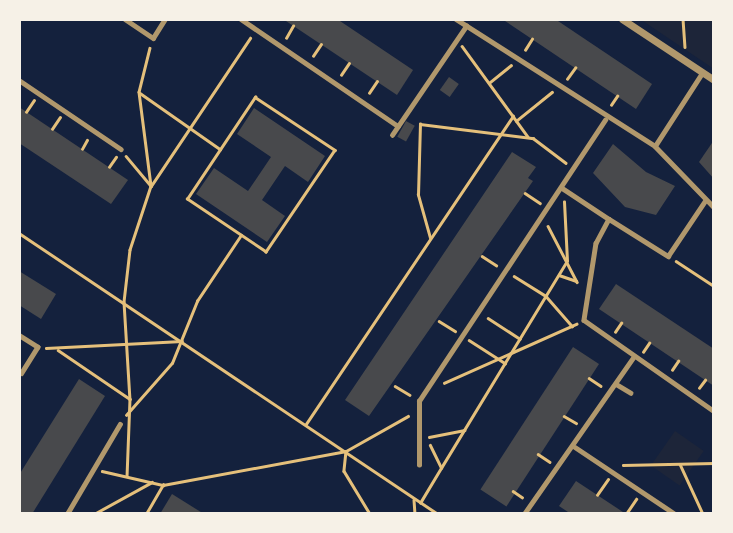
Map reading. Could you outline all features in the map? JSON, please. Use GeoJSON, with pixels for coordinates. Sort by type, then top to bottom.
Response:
{"type":"FeatureCollection","features":[{"type":"Feature","properties":{"kind":"street"},"geometry":{"type":"LineString","coordinates":[[622,19],[714,80]]}},
{"type":"Feature","properties":{"kind":"lane"},"geometry":{"type":"LineString","coordinates":[[125,19],[153,38],[164,19]]}},
{"type":"Feature","properties":{"kind":"lane"},"geometry":{"type":"LineString","coordinates":[[241,19],[398,126]]}},
{"type":"Feature","properties":{"kind":"lane"},"geometry":{"type":"LineString","coordinates":[[456,19],[605,120],[655,146],[705,201],[714,207]]}},
{"type":"Feature","properties":{"kind":"lane"},"geometry":{"type":"LineString","coordinates":[[392,135],[466,26]]}},
{"type":"Feature","properties":{"kind":"lane"},"geometry":{"type":"LineString","coordinates":[[655,146],[702,73]]}},
{"type":"Feature","properties":{"kind":"lane"},"geometry":{"type":"LineString","coordinates":[[19,80],[121,149]]}},
{"type":"Feature","properties":{"kind":"lane"},"geometry":{"type":"LineString","coordinates":[[419,465],[416,411],[419,401],[605,120]]}},
{"type":"Feature","properties":{"kind":"lane"},"geometry":{"type":"LineString","coordinates":[[562,188],[668,256],[705,201]]}},
{"type":"Feature","properties":{"kind":"lane"},"geometry":{"type":"LineString","coordinates":[[609,219],[586,285],[584,320],[633,358],[714,411]]}},
{"type":"Feature","properties":{"kind":"lane"},"geometry":{"type":"LineString","coordinates":[[19,335],[38,347],[22,373]]}},
{"type":"Feature","properties":{"kind":"lane"},"geometry":{"type":"LineString","coordinates":[[524,514],[556,467],[575,447],[633,358]]}},
{"type":"Feature","properties":{"kind":"lane"},"geometry":{"type":"LineString","coordinates":[[616,384],[631,393]]}},
{"type":"Feature","properties":{"kind":"lane"},"geometry":{"type":"LineString","coordinates":[[67,514],[120,424]]}},
{"type":"Feature","properties":{"kind":"lane"},"geometry":{"type":"LineString","coordinates":[[575,447],[675,514]]}},
{"type":"Feature","properties":{"kind":"path"},"geometry":{"type":"LineString","coordinates":[[683,19],[684,61]]}},
{"type":"Feature","properties":{"kind":"path"},"geometry":{"type":"LineString","coordinates":[[281,46],[293,26]]}},
{"type":"Feature","properties":{"kind":"path"},"geometry":{"type":"LineString","coordinates":[[127,476],[132,406],[124,302],[130,250],[150,186],[192,130],[256,29]]}},
{"type":"Feature","properties":{"kind":"path"},"geometry":{"type":"LineString","coordinates":[[150,186],[139,92],[153,38]]}},
{"type":"Feature","properties":{"kind":"path"},"geometry":{"type":"LineString","coordinates":[[457,39],[528,137],[574,169]]}},
{"type":"Feature","properties":{"kind":"path"},"geometry":{"type":"LineString","coordinates":[[308,64],[321,44]]}},
{"type":"Feature","properties":{"kind":"path"},"geometry":{"type":"LineString","coordinates":[[489,83],[517,61]]}},
{"type":"Feature","properties":{"kind":"path"},"geometry":{"type":"LineString","coordinates":[[336,83],[348,63]]}},
{"type":"Feature","properties":{"kind":"path"},"geometry":{"type":"LineString","coordinates":[[363,101],[377,82]]}},
{"type":"Feature","properties":{"kind":"path"},"geometry":{"type":"LineString","coordinates":[[516,121],[558,88]]}},
{"type":"Feature","properties":{"kind":"path"},"geometry":{"type":"LineString","coordinates":[[139,92],[220,149]]}},
{"type":"Feature","properties":{"kind":"path"},"geometry":{"type":"LineString","coordinates":[[255,97],[335,150],[266,252],[241,235],[187,199],[255,97]]}},
{"type":"Feature","properties":{"kind":"path"},"geometry":{"type":"LineString","coordinates":[[306,424],[513,116]]}},
{"type":"Feature","properties":{"kind":"path"},"geometry":{"type":"LineString","coordinates":[[430,238],[418,195],[420,124],[528,137]]}},
{"type":"Feature","properties":{"kind":"path"},"geometry":{"type":"LineString","coordinates":[[121,149],[150,186]]}},
{"type":"Feature","properties":{"kind":"path"},"geometry":{"type":"LineString","coordinates":[[441,468],[567,261],[562,188]]}},
{"type":"Feature","properties":{"kind":"path"},"geometry":{"type":"LineString","coordinates":[[525,193],[547,207]]}},
{"type":"Feature","properties":{"kind":"path"},"geometry":{"type":"LineString","coordinates":[[542,213],[577,282]]}},
{"type":"Feature","properties":{"kind":"path"},"geometry":{"type":"LineString","coordinates":[[19,233],[438,514]]}},
{"type":"Feature","properties":{"kind":"path"},"geometry":{"type":"LineString","coordinates":[[120,424],[132,406],[172,363],[197,301],[241,235]]}},
{"type":"Feature","properties":{"kind":"path"},"geometry":{"type":"LineString","coordinates":[[482,256],[546,296],[572,326]]}},
{"type":"Feature","properties":{"kind":"path"},"geometry":{"type":"LineString","coordinates":[[668,256],[714,286]]}},
{"type":"Feature","properties":{"kind":"path"},"geometry":{"type":"LineString","coordinates":[[559,275],[586,285]]}},
{"type":"Feature","properties":{"kind":"path"},"geometry":{"type":"LineString","coordinates":[[478,311],[520,340]]}},
{"type":"Feature","properties":{"kind":"path"},"geometry":{"type":"LineString","coordinates":[[459,377],[584,320]]}},
{"type":"Feature","properties":{"kind":"path"},"geometry":{"type":"LineString","coordinates":[[439,321],[505,363]]}},
{"type":"Feature","properties":{"kind":"path"},"geometry":{"type":"LineString","coordinates":[[38,347],[58,350],[182,341]]}},
{"type":"Feature","properties":{"kind":"path"},"geometry":{"type":"LineString","coordinates":[[58,350],[130,399]]}},
{"type":"Feature","properties":{"kind":"path"},"geometry":{"type":"LineString","coordinates":[[589,378],[610,392]]}},
{"type":"Feature","properties":{"kind":"path"},"geometry":{"type":"LineString","coordinates":[[395,386],[419,401]]}},
{"type":"Feature","properties":{"kind":"path"},"geometry":{"type":"LineString","coordinates":[[94,469],[163,485],[346,451],[416,411]]}},
{"type":"Feature","properties":{"kind":"path"},"geometry":{"type":"LineString","coordinates":[[426,437],[464,430]]}},
{"type":"Feature","properties":{"kind":"path"},"geometry":{"type":"LineString","coordinates":[[346,451],[344,471],[370,514]]}},
{"type":"Feature","properties":{"kind":"path"},"geometry":{"type":"LineString","coordinates":[[538,454],[556,467]]}},
{"type":"Feature","properties":{"kind":"path"},"geometry":{"type":"LineString","coordinates":[[597,495],[612,472],[625,464],[714,463]]}},
{"type":"Feature","properties":{"kind":"path"},"geometry":{"type":"LineString","coordinates":[[680,464],[703,514]]}},
{"type":"Feature","properties":{"kind":"path"},"geometry":{"type":"LineString","coordinates":[[94,514],[152,482]]}},
{"type":"Feature","properties":{"kind":"path"},"geometry":{"type":"LineString","coordinates":[[146,514],[163,485]]}},
{"type":"Feature","properties":{"kind":"path"},"geometry":{"type":"LineString","coordinates":[[626,514],[642,492]]}},
{"type":"Feature","properties":{"kind":"path"},"geometry":{"type":"LineString","coordinates":[[414,498],[415,514]]}},
{"type":"Feature","properties":{"kind":"shaded area"},"geometry":{"type":"Polygon","coordinates":[[[640,19],[714,19],[714,69],[640,19]]]}},
{"type":"Feature","properties":{"kind":"shaded area"},"geometry":{"type":"Polygon","coordinates":[[[675,431],[704,451],[680,485],[651,465],[675,431]]]}},
{"type":"Feature","properties":{"kind":"building"},"geometry":{"type":"Polygon","coordinates":[[[283,19],[337,19],[413,70],[397,95],[283,19]]]}},
{"type":"Feature","properties":{"kind":"building"},"geometry":{"type":"Polygon","coordinates":[[[502,19],[555,19],[652,84],[636,109],[502,19]]]}},
{"type":"Feature","properties":{"kind":"building"},"geometry":{"type":"Polygon","coordinates":[[[449,77],[459,84],[450,97],[440,90],[449,77]]]}},
{"type":"Feature","properties":{"kind":"building"},"geometry":{"type":"Polygon","coordinates":[[[19,107],[128,180],[111,204],[19,143],[19,107]]]}},
{"type":"Feature","properties":{"kind":"building"},"geometry":{"type":"Polygon","coordinates":[[[254,108],[325,156],[308,182],[285,166],[262,200],[285,216],[267,242],[196,194],[214,168],[248,191],[271,157],[237,134],[254,108]]]}},
{"type":"Feature","properties":{"kind":"building"},"geometry":{"type":"Polygon","coordinates":[[[406,121],[415,126],[406,142],[397,137],[406,121]]]}},
{"type":"Feature","properties":{"kind":"building"},"geometry":{"type":"Polygon","coordinates":[[[714,140],[714,179],[699,162],[714,140]]]}},
{"type":"Feature","properties":{"kind":"building"},"geometry":{"type":"Polygon","coordinates":[[[613,144],[646,172],[675,186],[656,215],[625,207],[593,173],[613,144]]]}},
{"type":"Feature","properties":{"kind":"building"},"geometry":{"type":"Polygon","coordinates":[[[512,152],[536,167],[528,178],[533,181],[369,416],[345,400],[512,152]]]}},
{"type":"Feature","properties":{"kind":"building"},"geometry":{"type":"Polygon","coordinates":[[[19,271],[56,294],[41,319],[19,305],[19,271]]]}},
{"type":"Feature","properties":{"kind":"building"},"geometry":{"type":"Polygon","coordinates":[[[616,284],[714,349],[714,386],[599,309],[616,284]]]}},
{"type":"Feature","properties":{"kind":"building"},"geometry":{"type":"Polygon","coordinates":[[[573,347],[599,364],[506,506],[480,490],[573,347]]]}},
{"type":"Feature","properties":{"kind":"building"},"geometry":{"type":"Polygon","coordinates":[[[79,379],[105,396],[32,514],[19,514],[19,475],[79,379]]]}},
{"type":"Feature","properties":{"kind":"building"},"geometry":{"type":"Polygon","coordinates":[[[576,481],[626,514],[571,514],[559,506],[576,481]]]}},
{"type":"Feature","properties":{"kind":"building"},"geometry":{"type":"Polygon","coordinates":[[[172,494],[204,514],[160,514],[172,494]]]}}]}
